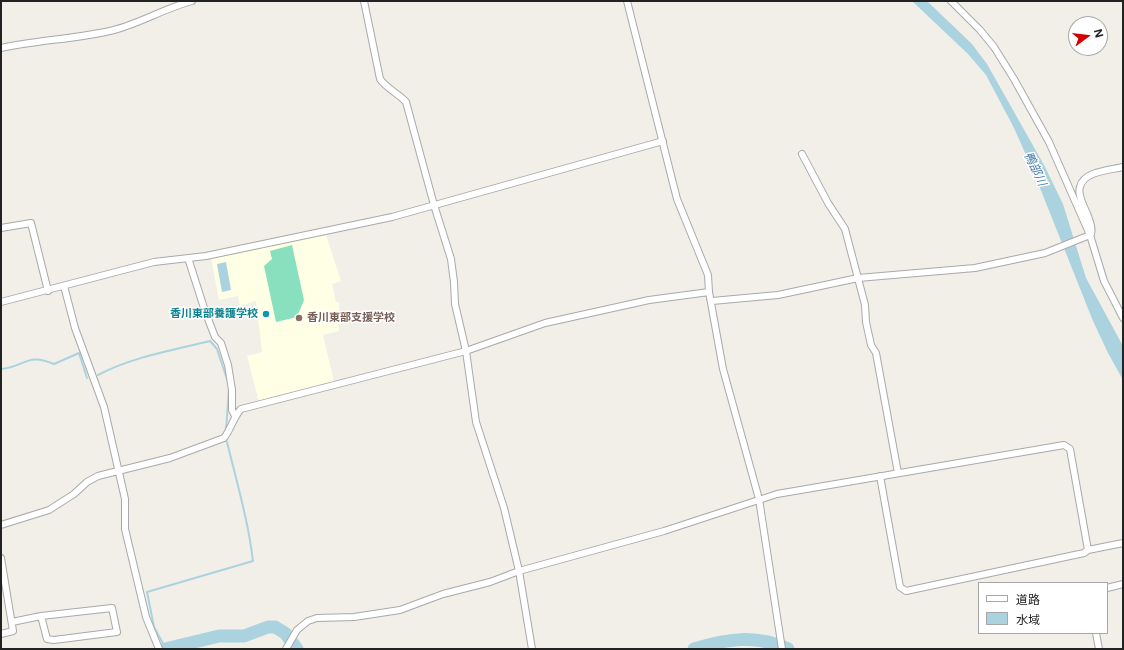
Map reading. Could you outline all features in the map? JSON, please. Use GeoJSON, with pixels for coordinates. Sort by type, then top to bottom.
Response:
{"type":"FeatureCollection","features":[{"type":"Feature","properties":{"kind":"street"},"geometry":{"type":"LineString","coordinates":[[1,48],[134,25],[178,5],[192,1]]}},
{"type":"Feature","properties":{"kind":"street"},"geometry":{"type":"LineString","coordinates":[[364,1],[380,79],[385,87],[400,95],[406,102],[450,259],[454,282],[455,304],[466,351],[476,422],[502,502],[519,571],[532,649]]}},
{"type":"Feature","properties":{"kind":"street"},"geometry":{"type":"LineString","coordinates":[[627,1],[677,199],[708,275],[709,292],[712,301],[728,390],[754,474],[759,499],[782,649]]}},
{"type":"Feature","properties":{"kind":"street"},"geometry":{"type":"LineString","coordinates":[[951,1],[980,30],[1014,79],[1049,142],[1088,236],[1104,280],[1123,318]]}},
{"type":"Feature","properties":{"kind":"street"},"geometry":{"type":"LineString","coordinates":[[1,302],[48,291],[154,262],[188,258],[348,228],[663,142]]}},
{"type":"Feature","properties":{"kind":"street"},"geometry":{"type":"LineString","coordinates":[[802,154],[828,203],[845,229],[865,305],[866,322],[871,344],[876,353],[898,473]]}},
{"type":"Feature","properties":{"kind":"street"},"geometry":{"type":"LineString","coordinates":[[712,301],[778,295],[858,278],[975,268],[1014,261],[1053,250],[1088,236],[1092,232],[1091,225],[1081,199],[1079,187],[1083,181],[1092,175],[1123,167]]}},
{"type":"Feature","properties":{"kind":"street"},"geometry":{"type":"LineString","coordinates":[[1,228],[31,223],[48,291]]}},
{"type":"Feature","properties":{"kind":"street"},"geometry":{"type":"LineString","coordinates":[[188,258],[205,311],[215,337],[221,343],[228,365],[232,390],[232,410],[235,416]]}},
{"type":"Feature","properties":{"kind":"street"},"geometry":{"type":"LineString","coordinates":[[64,286],[75,328],[104,407],[125,499],[125,529],[146,617],[150,631],[159,649]]}},
{"type":"Feature","properties":{"kind":"street"},"geometry":{"type":"LineString","coordinates":[[1,525],[49,510],[74,494],[87,482],[98,476],[170,458],[224,438],[230,431],[235,416],[242,409],[398,370],[466,351],[545,324],[649,300],[709,292]]}},
{"type":"Feature","properties":{"kind":"street"},"geometry":{"type":"LineString","coordinates":[[287,647],[294,636],[308,621],[317,618],[354,618],[393,611],[443,594],[490,582],[519,571],[664,531],[759,499],[880,476],[1064,445],[1070,449],[1088,550]]}},
{"type":"Feature","properties":{"kind":"street"},"geometry":{"type":"LineString","coordinates":[[880,476],[900,587],[906,591],[1084,553],[1088,550],[1123,543]]}},
{"type":"Feature","properties":{"kind":"street"},"geometry":{"type":"LineString","coordinates":[[1,558],[13,631],[1,634]]}},
{"type":"Feature","properties":{"kind":"street"},"geometry":{"type":"LineString","coordinates":[[1108,588],[1123,584]]}},
{"type":"Feature","properties":{"kind":"street"},"geometry":{"type":"LineString","coordinates":[[12,622],[41,616],[112,608],[117,632],[54,640],[47,639],[41,616]]}},
{"type":"Feature","properties":{"kind":"street"},"geometry":{"type":"LineString","coordinates":[[1096,634],[1099,649]]}},
{"type":"Feature","properties":{"kind":"shaded area","name":"香川東部支援学校"},"geometry":{"type":"Polygon","coordinates":[[[326,235],[341,281],[332,284],[336,302],[339,302],[339,331],[323,335],[334,382],[259,402],[247,356],[262,352],[256,301],[240,306],[238,296],[219,300],[211,258],[326,235]]]}},
{"type":"Feature","properties":{"kind":"green space"},"geometry":{"type":"Polygon","coordinates":[[[292,245],[304,300],[297,317],[276,322],[264,266],[272,259],[270,251],[292,245]]]}},
{"type":"Feature","properties":{"kind":"water","name":"鴨部川"},"geometry":{"type":"Polygon","coordinates":[[[912,1],[927,1],[972,44],[987,64],[1044,165],[1063,204],[1086,278],[1123,346],[1123,380],[1093,321],[1034,173],[1014,128],[986,75],[968,54],[912,1]]]}},
{"type":"Feature","properties":{"kind":"water"},"geometry":{"type":"Polygon","coordinates":[[[226,262],[231,290],[222,292],[217,264],[226,262]]]}},
{"type":"Feature","properties":{"kind":"waterway"},"geometry":{"type":"LineString","coordinates":[[98,375],[125,363],[210,341],[217,349],[228,382]]}},
{"type":"Feature","properties":{"kind":"waterway"},"geometry":{"type":"LineString","coordinates":[[1,369],[16,366],[26,361],[38,359],[54,364],[79,353],[87,378]]}},
{"type":"Feature","properties":{"kind":"waterway"},"geometry":{"type":"LineString","coordinates":[[226,430],[229,388]]}},
{"type":"Feature","properties":{"kind":"waterway"},"geometry":{"type":"LineString","coordinates":[[166,649],[154,627],[147,592],[253,561],[245,516],[227,442]]}},
{"type":"Feature","properties":{"kind":"waterway"},"geometry":{"type":"LineString","coordinates":[[165,649],[219,636],[244,636],[268,627],[275,627],[285,633],[297,649]]}},
{"type":"Feature","properties":{"kind":"waterway"},"geometry":{"type":"LineString","coordinates":[[694,649],[718,643],[741,640],[764,641],[788,649]]}},
{"type":"Feature","properties":{"kind":"place","name":"香川東部養護学校"},"geometry":{"type":"Point","coordinates":[266,314]}},
{"type":"Feature","properties":{"kind":"place","name":"香川東部支援学校"},"geometry":{"type":"Point","coordinates":[299,318]}}]}
